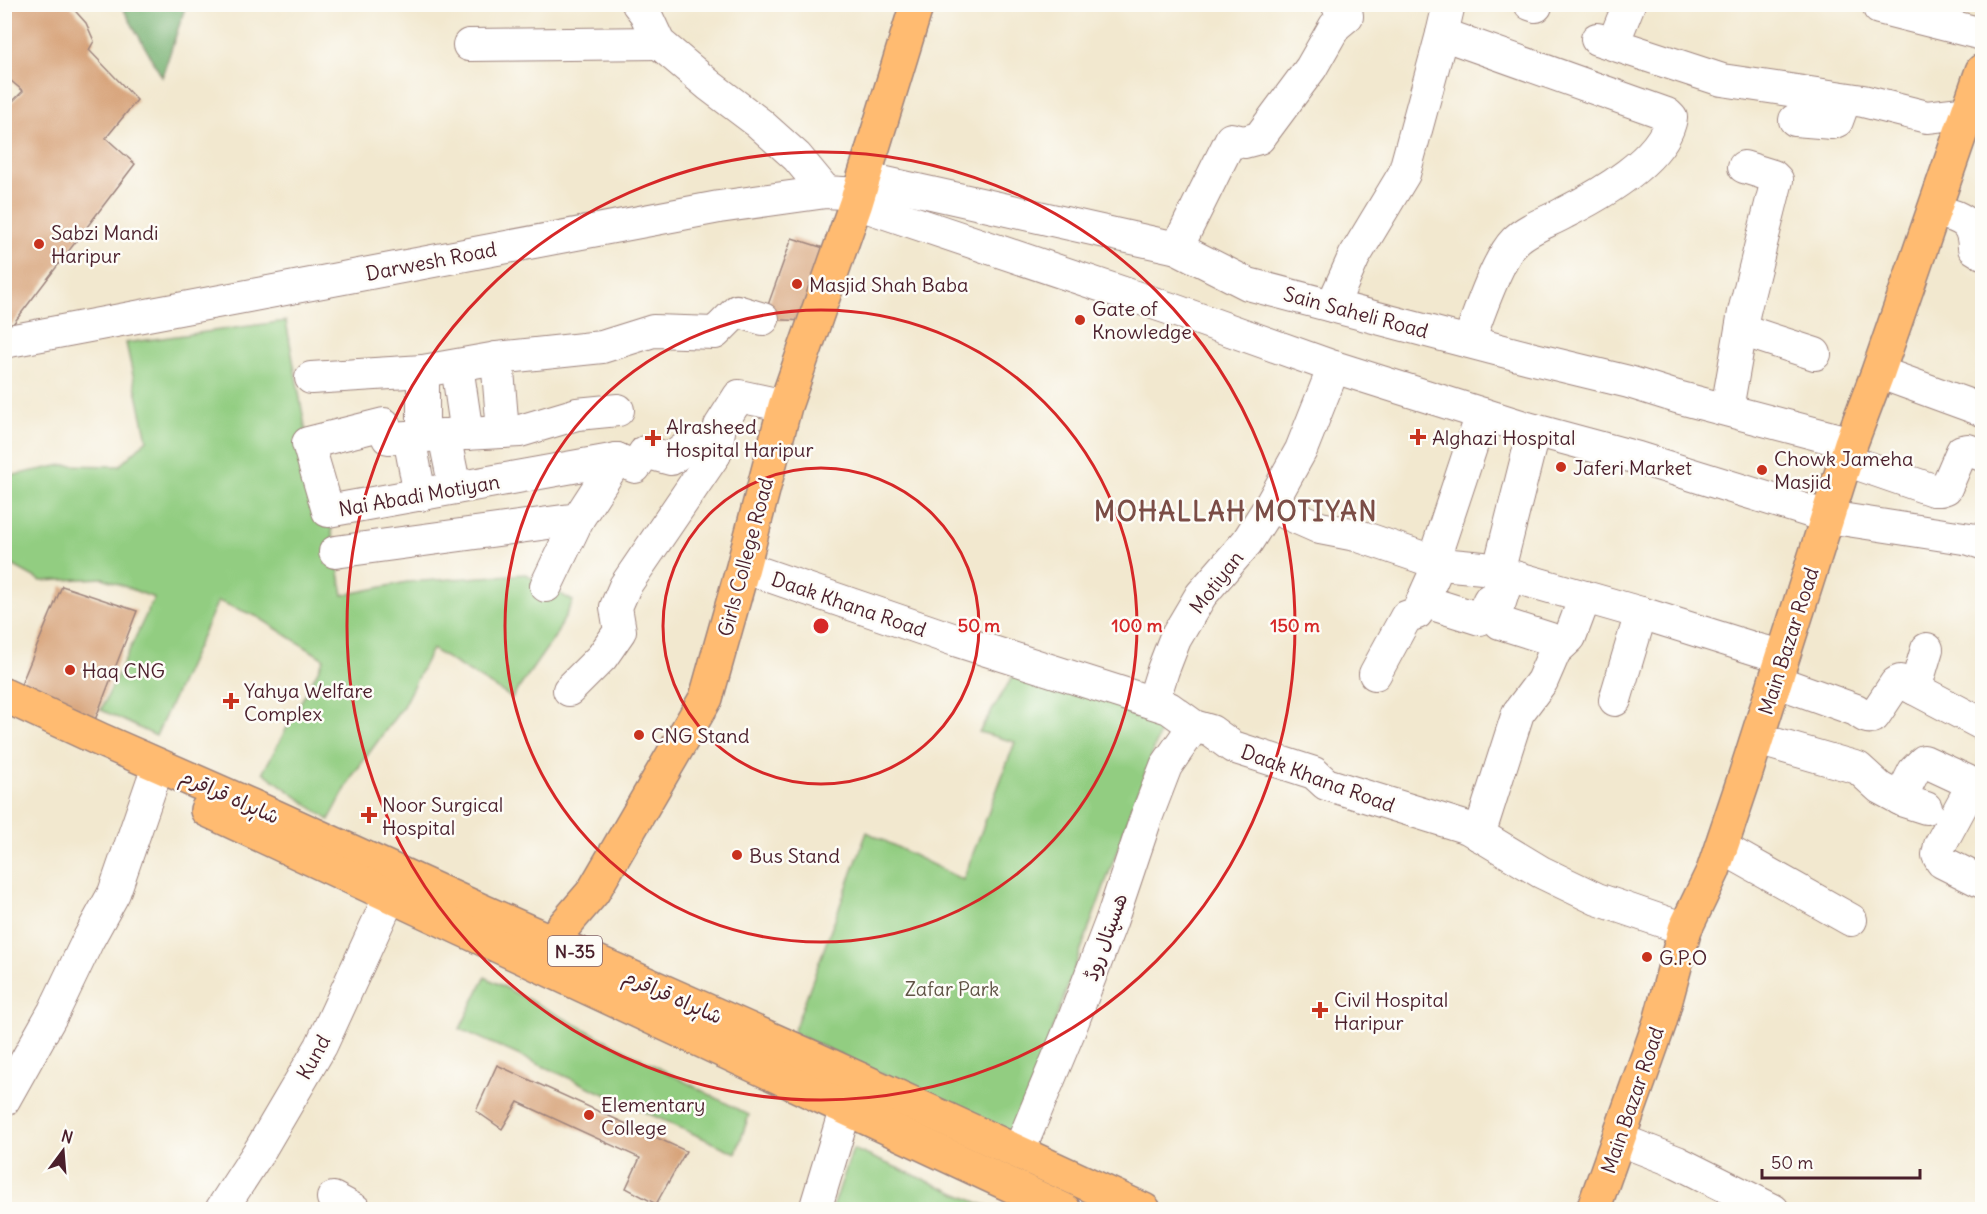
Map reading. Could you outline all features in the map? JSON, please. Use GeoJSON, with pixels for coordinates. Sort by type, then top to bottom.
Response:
{"type":"FeatureCollection","features":[{"type":"Feature","properties":{"kind":"main road","name":"Girls College Road"},"geometry":{"type":"LineString","coordinates":[[551,941],[593,892],[706,698],[785,406],[860,192],[917,4]]}},
{"type":"Feature","properties":{"kind":"main road","name":"Main Bazar Road"},"geometry":{"type":"LineString","coordinates":[[1593,1209],[1660,1022],[1685,929],[1713,871],[1848,452],[1935,210],[1976,114],[1983,71]]}},
{"type":"Feature","properties":{"kind":"main road","name":"شاہراہ قراقرم"},"geometry":{"type":"LineString","coordinates":[[4,695],[1144,1209]]}},
{"type":"Feature","properties":{"kind":"main road","name":"شاہراہ قراقرم"},"geometry":{"type":"LineString","coordinates":[[4,713],[390,896],[1064,1209]]}},
{"type":"Feature","properties":{"kind":"street"},"geometry":{"type":"LineString","coordinates":[[638,4],[645,13],[659,43],[759,123],[796,158],[826,192]]}},
{"type":"Feature","properties":{"kind":"street"},"geometry":{"type":"LineString","coordinates":[[1177,248],[1231,139],[1244,142],[1258,138],[1311,68],[1335,26],[1347,16],[1346,9],[1337,4]]}},
{"type":"Feature","properties":{"kind":"street"},"geometry":{"type":"LineString","coordinates":[[1629,4],[1605,41],[1722,80],[1845,99],[1927,117],[1976,114]]}},
{"type":"Feature","properties":{"kind":"street"},"geometry":{"type":"LineString","coordinates":[[1879,8],[1983,34]]}},
{"type":"Feature","properties":{"kind":"street"},"geometry":{"type":"LineString","coordinates":[[1332,306],[1354,257],[1404,174],[1445,19],[1576,83],[1603,90],[1667,114],[1671,118],[1657,148],[1625,176],[1597,195],[1528,231],[1515,242],[1504,257],[1469,341]]}},
{"type":"Feature","properties":{"kind":"street"},"geometry":{"type":"LineString","coordinates":[[469,45],[659,43]]}},
{"type":"Feature","properties":{"kind":"street"},"geometry":{"type":"LineString","coordinates":[[1795,120],[1832,123],[1837,121],[1845,99]]}},
{"type":"Feature","properties":{"kind":"street"},"geometry":{"type":"LineString","coordinates":[[1727,409],[1744,312],[1777,180],[1773,176],[1744,167]]}},
{"type":"Feature","properties":{"kind":"street","name":"Darwesh Road"},"geometry":{"type":"LineString","coordinates":[[4,342],[719,207],[826,192],[860,192]]}},
{"type":"Feature","properties":{"kind":"street"},"geometry":{"type":"LineString","coordinates":[[860,192],[1334,368],[1828,517],[1983,543]]}},
{"type":"Feature","properties":{"kind":"street","name":"Sain Saheli Road"},"geometry":{"type":"LineString","coordinates":[[860,192],[1177,248],[1248,284],[1727,409],[1848,452],[1933,490],[1946,488],[1962,451],[1968,450],[1983,455]]}},
{"type":"Feature","properties":{"kind":"street"},"geometry":{"type":"LineString","coordinates":[[1935,210],[1962,219],[1969,225],[1974,236],[1974,248],[1983,253]]}},
{"type":"Feature","properties":{"kind":"street"},"geometry":{"type":"LineString","coordinates":[[311,378],[423,371],[497,358],[602,347],[653,331],[715,333],[737,310],[763,319]]}},
{"type":"Feature","properties":{"kind":"street"},"geometry":{"type":"LineString","coordinates":[[1742,330],[1815,354]]}},
{"type":"Feature","properties":{"kind":"street"},"geometry":{"type":"LineString","coordinates":[[497,358],[503,432]]}},
{"type":"Feature","properties":{"kind":"street"},"geometry":{"type":"LineString","coordinates":[[420,495],[457,366]]}},
{"type":"Feature","properties":{"kind":"street","name":"Motiyan"},"geometry":{"type":"LineString","coordinates":[[1153,702],[1162,670],[1175,639],[1201,595],[1247,542],[1270,506],[1301,450],[1334,368]]}},
{"type":"Feature","properties":{"kind":"street"},"geometry":{"type":"LineString","coordinates":[[423,371],[436,436],[455,488]]}},
{"type":"Feature","properties":{"kind":"street"},"geometry":{"type":"LineString","coordinates":[[1878,372],[1983,410]]}},
{"type":"Feature","properties":{"kind":"street"},"geometry":{"type":"LineString","coordinates":[[569,690],[602,657],[620,632],[616,607],[625,586],[715,454],[720,426],[740,396],[785,406]]}},
{"type":"Feature","properties":{"kind":"street","name":"Nai Abadi Motiyan"},"geometry":{"type":"LineString","coordinates":[[618,410],[577,414],[520,432],[388,438],[384,423],[308,443],[328,511],[617,459],[635,467],[645,452],[671,459],[688,446],[715,454]]}},
{"type":"Feature","properties":{"kind":"street"},"geometry":{"type":"LineString","coordinates":[[1375,674],[1406,617],[1417,613],[1435,573],[1433,561],[1482,414]]}},
{"type":"Feature","properties":{"kind":"street"},"geometry":{"type":"LineString","coordinates":[[1423,601],[1480,619],[1489,600],[1500,602],[1520,481],[1534,430]]}},
{"type":"Feature","properties":{"kind":"street"},"geometry":{"type":"LineString","coordinates":[[546,586],[578,519],[617,459]]}},
{"type":"Feature","properties":{"kind":"street"},"geometry":{"type":"LineString","coordinates":[[1270,506],[1320,528],[1356,535],[1441,564],[1483,568],[1641,613],[1759,650],[1779,668],[1867,718],[1874,716],[1896,683],[1900,681],[1983,724]]}},
{"type":"Feature","properties":{"kind":"street"},"geometry":{"type":"LineString","coordinates":[[335,552],[578,519]]}},
{"type":"Feature","properties":{"kind":"street","name":"Daak Khana Road"},"geometry":{"type":"LineString","coordinates":[[743,567],[955,640],[1169,708],[1194,726],[1211,730],[1233,747],[1314,773],[1326,784],[1468,828],[1541,872],[1597,899],[1685,929]]}},
{"type":"Feature","properties":{"kind":"street"},"geometry":{"type":"LineString","coordinates":[[1479,835],[1518,713],[1542,681],[1555,651],[1570,637],[1584,597]]}},
{"type":"Feature","properties":{"kind":"street"},"geometry":{"type":"LineString","coordinates":[[1615,700],[1641,613]]}},
{"type":"Feature","properties":{"kind":"street"},"geometry":{"type":"LineString","coordinates":[[1500,623],[1563,643]]}},
{"type":"Feature","properties":{"kind":"street"},"geometry":{"type":"LineString","coordinates":[[1914,689],[1917,687],[1927,649]]}},
{"type":"Feature","properties":{"kind":"street","name":"ھسپتال روڈ"},"geometry":{"type":"LineString","coordinates":[[1019,1151],[1066,1040],[1111,922],[1166,766],[1194,726]]}},
{"type":"Feature","properties":{"kind":"street"},"geometry":{"type":"LineString","coordinates":[[1757,739],[1858,768],[1880,788],[1913,803],[1914,771],[1919,764],[1928,761],[1966,781],[1971,788],[1940,844],[1938,855],[1942,862],[1983,882]]}},
{"type":"Feature","properties":{"kind":"street"},"geometry":{"type":"LineString","coordinates":[[1928,761],[1930,755],[1934,754],[1983,772]]}},
{"type":"Feature","properties":{"kind":"street"},"geometry":{"type":"LineString","coordinates":[[4,1100],[54,1011],[88,940],[114,893],[152,783]]}},
{"type":"Feature","properties":{"kind":"street"},"geometry":{"type":"LineString","coordinates":[[1721,847],[1851,920]]}},
{"type":"Feature","properties":{"kind":"street","name":"Kund"},"geometry":{"type":"LineString","coordinates":[[226,1207],[321,1046],[390,896]]}},
{"type":"Feature","properties":{"kind":"street"},"geometry":{"type":"LineString","coordinates":[[815,1209],[846,1107]]}},
{"type":"Feature","properties":{"kind":"street"},"geometry":{"type":"LineString","coordinates":[[1618,1139],[1677,1162],[1773,1209]]}},
{"type":"Feature","properties":{"kind":"green space"},"geometry":{"type":"Polygon","coordinates":[[[121,5],[186,5],[162,77],[121,5]]]}},
{"type":"Feature","properties":{"kind":"green space"},"geometry":{"type":"Polygon","coordinates":[[[286,321],[308,443],[328,511],[343,595],[407,582],[526,574],[573,601],[556,635],[512,698],[432,649],[402,708],[353,775],[329,820],[263,772],[324,659],[258,617],[218,601],[156,736],[101,710],[154,598],[103,578],[41,581],[5,561],[4,477],[62,465],[119,466],[147,440],[126,343],[286,321]]]}},
{"type":"Feature","properties":{"kind":"green space","name":"Zafar Park"},"geometry":{"type":"Polygon","coordinates":[[[1022,661],[1168,710],[1014,1135],[793,1033],[867,832],[963,880],[1015,742],[979,732],[1022,661]]]}},
{"type":"Feature","properties":{"kind":"green space"},"geometry":{"type":"Polygon","coordinates":[[[485,977],[749,1115],[736,1153],[460,1029],[485,977]]]}},
{"type":"Feature","properties":{"kind":"green space"},"geometry":{"type":"Polygon","coordinates":[[[853,1149],[993,1209],[832,1210],[853,1149]]]}},
{"type":"Feature","properties":{"kind":"building","name":"Sabzi Mandi Haripur"},"geometry":{"type":"Polygon","coordinates":[[[4,4],[69,4],[86,23],[94,41],[89,50],[137,100],[106,138],[135,164],[13,324],[4,327],[4,110],[23,91],[4,75],[4,4]]]}},
{"type":"Feature","properties":{"kind":"building","name":"Masjid Shah Baba"},"geometry":{"type":"Polygon","coordinates":[[[792,238],[830,250],[807,321],[763,319],[792,238]]]}},
{"type":"Feature","properties":{"kind":"building"},"geometry":{"type":"Polygon","coordinates":[[[62,586],[137,611],[95,720],[20,687],[62,586]]]}},
{"type":"Feature","properties":{"kind":"building"},"geometry":{"type":"Polygon","coordinates":[[[497,1065],[686,1151],[656,1204],[626,1188],[640,1158],[518,1102],[502,1129],[476,1111],[497,1065]]]}},
{"type":"Feature","properties":{"kind":"place","name":"Sabzi Mandi Haripur"},"geometry":{"type":"Point","coordinates":[39,244]}},
{"type":"Feature","properties":{"kind":"place","name":"Masjid Shah Baba"},"geometry":{"type":"Point","coordinates":[797,284]}},
{"type":"Feature","properties":{"kind":"place","name":"Gate of Knowledge"},"geometry":{"type":"Point","coordinates":[1080,320]}},
{"type":"Feature","properties":{"kind":"place","name":"Alghazi Hospital"},"geometry":{"type":"Point","coordinates":[1418,437]}},
{"type":"Feature","properties":{"kind":"place","name":"Alrasheed Hospital Haripur"},"geometry":{"type":"Point","coordinates":[653,438]}},
{"type":"Feature","properties":{"kind":"place","name":"Jaferi Market"},"geometry":{"type":"Point","coordinates":[1561,467]}},
{"type":"Feature","properties":{"kind":"place","name":"Chowk Jameha Masjid"},"geometry":{"type":"Point","coordinates":[1762,470]}},
{"type":"Feature","properties":{"kind":"place","name":"Haq CNG"},"geometry":{"type":"Point","coordinates":[70,670]}},
{"type":"Feature","properties":{"kind":"place","name":"Yahya Welfare Complex"},"geometry":{"type":"Point","coordinates":[231,701]}},
{"type":"Feature","properties":{"kind":"place","name":"CNG Stand"},"geometry":{"type":"Point","coordinates":[639,735]}},
{"type":"Feature","properties":{"kind":"place","name":"Noor Surgical Hospital"},"geometry":{"type":"Point","coordinates":[369,815]}},
{"type":"Feature","properties":{"kind":"place","name":"Bus Stand"},"geometry":{"type":"Point","coordinates":[737,855]}},
{"type":"Feature","properties":{"kind":"place","name":"G.P.O"},"geometry":{"type":"Point","coordinates":[1647,957]}},
{"type":"Feature","properties":{"kind":"place","name":"Civil Hospital Haripur"},"geometry":{"type":"Point","coordinates":[1320,1010]}},
{"type":"Feature","properties":{"kind":"place","name":"Elementary College"},"geometry":{"type":"Point","coordinates":[589,1115]}},
{"type":"Feature","properties":{"kind":"district","name":"MOHALLAH MOTIYAN"},"geometry":{"type":"Point","coordinates":[1236,511]}}]}
